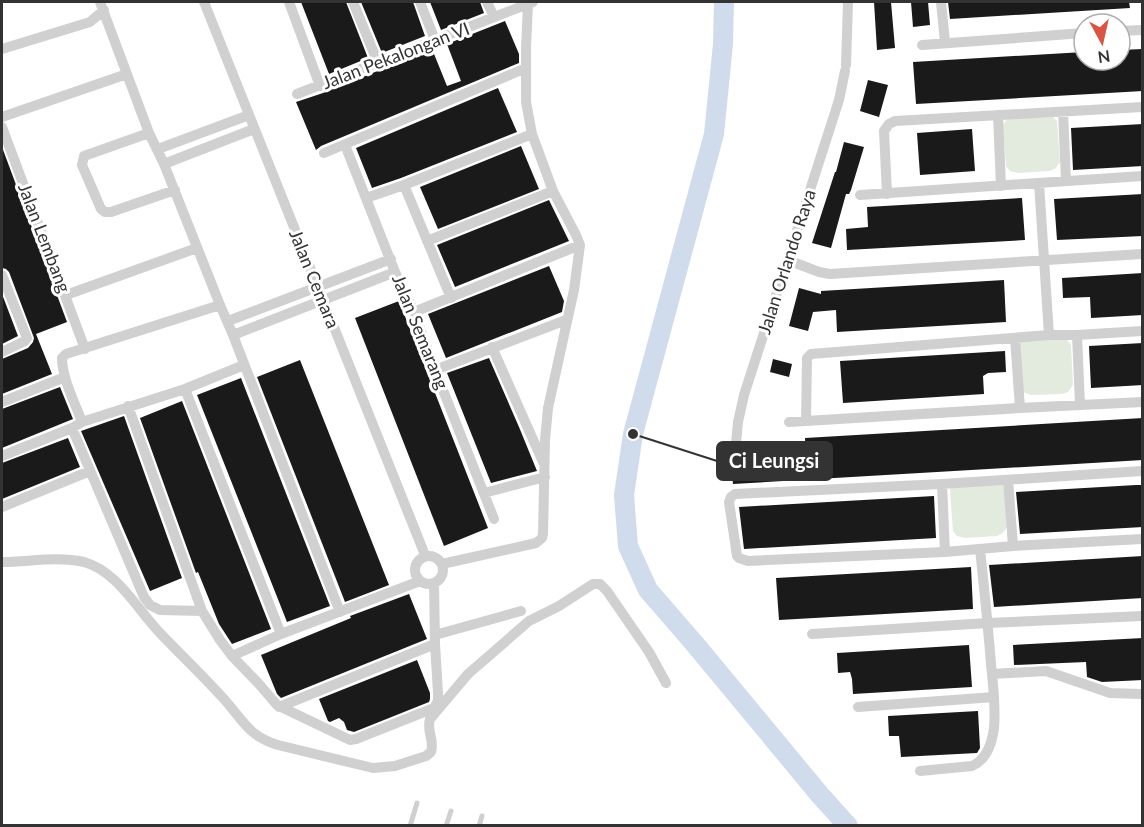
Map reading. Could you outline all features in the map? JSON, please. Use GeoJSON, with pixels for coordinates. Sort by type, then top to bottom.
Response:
{"type":"FeatureCollection","features":[{"type":"Feature","properties":{"kind":"street","name":"Jalan Cemara"},"geometry":{"type":"LineString","coordinates":[[204,2],[426,555]]}},
{"type":"Feature","properties":{"kind":"street"},"geometry":{"type":"LineString","coordinates":[[289,2],[320,86]]}},
{"type":"Feature","properties":{"kind":"street"},"geometry":{"type":"LineString","coordinates":[[353,2],[378,63]]}},
{"type":"Feature","properties":{"kind":"street"},"geometry":{"type":"LineString","coordinates":[[420,2],[435,40]]}},
{"type":"Feature","properties":{"kind":"street"},"geometry":{"type":"LineString","coordinates":[[487,2],[494,17]]}},
{"type":"Feature","properties":{"kind":"street","name":"Jalan Orlando Raya"},"geometry":{"type":"LineString","coordinates":[[735,454],[738,422],[744,395],[839,100],[845,68],[848,2]]}},
{"type":"Feature","properties":{"kind":"street"},"geometry":{"type":"LineString","coordinates":[[942,2],[945,42]]}},
{"type":"Feature","properties":{"kind":"street"},"geometry":{"type":"LineString","coordinates":[[442,564],[539,541],[543,534],[548,408],[574,291],[580,245],[553,191],[532,134],[526,102],[531,3]]}},
{"type":"Feature","properties":{"kind":"street","name":"Jalan Pekalongan VI"},"geometry":{"type":"LineString","coordinates":[[297,94],[531,3]]}},
{"type":"Feature","properties":{"kind":"street"},"geometry":{"type":"LineString","coordinates":[[2,49],[90,22],[102,6]]}},
{"type":"Feature","properties":{"kind":"street"},"geometry":{"type":"LineString","coordinates":[[102,6],[149,133],[158,149],[228,321],[340,612]]}},
{"type":"Feature","properties":{"kind":"street"},"geometry":{"type":"LineString","coordinates":[[922,45],[1072,34]]}},
{"type":"Feature","properties":{"kind":"street"},"geometry":{"type":"LineString","coordinates":[[324,153],[526,68]]}},
{"type":"Feature","properties":{"kind":"street"},"geometry":{"type":"LineString","coordinates":[[2,117],[127,74]]}},
{"type":"Feature","properties":{"kind":"street"},"geometry":{"type":"LineString","coordinates":[[887,194],[884,131],[889,124],[896,121],[1143,107]]}},
{"type":"Feature","properties":{"kind":"street"},"geometry":{"type":"LineString","coordinates":[[1063,112],[1066,181]]}},
{"type":"Feature","properties":{"kind":"street"},"geometry":{"type":"LineString","coordinates":[[158,149],[249,115]]}},
{"type":"Feature","properties":{"kind":"street"},"geometry":{"type":"LineString","coordinates":[[998,115],[1001,186]]}},
{"type":"Feature","properties":{"kind":"street","name":"Jalan Lembang"},"geometry":{"type":"LineString","coordinates":[[2,127],[85,349]]}},
{"type":"Feature","properties":{"kind":"street"},"geometry":{"type":"LineString","coordinates":[[164,164],[254,129]]}},
{"type":"Feature","properties":{"kind":"street"},"geometry":{"type":"LineString","coordinates":[[149,133],[84,156],[82,165],[101,209],[105,213],[111,212],[175,190]]}},
{"type":"Feature","properties":{"kind":"street"},"geometry":{"type":"LineString","coordinates":[[366,198],[532,134]]}},
{"type":"Feature","properties":{"kind":"street","name":"Jalan Semarang"},"geometry":{"type":"LineString","coordinates":[[345,145],[414,312],[494,519]]}},
{"type":"Feature","properties":{"kind":"street"},"geometry":{"type":"LineString","coordinates":[[860,195],[1143,176]]}},
{"type":"Feature","properties":{"kind":"street"},"geometry":{"type":"LineString","coordinates":[[1039,183],[1049,335]]}},
{"type":"Feature","properties":{"kind":"street"},"geometry":{"type":"LineString","coordinates":[[404,185],[451,298]]}},
{"type":"Feature","properties":{"kind":"street"},"geometry":{"type":"LineString","coordinates":[[427,242],[553,191]]}},
{"type":"Feature","properties":{"kind":"street"},"geometry":{"type":"LineString","coordinates":[[414,312],[580,245]]}},
{"type":"Feature","properties":{"kind":"street"},"geometry":{"type":"LineString","coordinates":[[66,295],[197,248]]}},
{"type":"Feature","properties":{"kind":"street"},"geometry":{"type":"LineString","coordinates":[[788,260],[830,274],[1143,254]]}},
{"type":"Feature","properties":{"kind":"street"},"geometry":{"type":"LineString","coordinates":[[228,321],[391,260]]}},
{"type":"Feature","properties":{"kind":"street"},"geometry":{"type":"LineString","coordinates":[[233,335],[396,272]]}},
{"type":"Feature","properties":{"kind":"street"},"geometry":{"type":"LineString","coordinates":[[2,275],[27,338],[2,352]]}},
{"type":"Feature","properties":{"kind":"street"},"geometry":{"type":"LineString","coordinates":[[202,611],[160,610],[150,605],[144,597],[90,471],[62,358],[66,354],[220,305]]}},
{"type":"Feature","properties":{"kind":"street"},"geometry":{"type":"LineString","coordinates":[[435,370],[566,320]]}},
{"type":"Feature","properties":{"kind":"street"},"geometry":{"type":"LineString","coordinates":[[806,421],[807,358],[811,354],[1049,335],[1143,331]]}},
{"type":"Feature","properties":{"kind":"street"},"geometry":{"type":"LineString","coordinates":[[1077,335],[1080,405]]}},
{"type":"Feature","properties":{"kind":"street"},"geometry":{"type":"LineString","coordinates":[[1014,338],[1020,408]]}},
{"type":"Feature","properties":{"kind":"street"},"geometry":{"type":"LineString","coordinates":[[492,347],[545,466]]}},
{"type":"Feature","properties":{"kind":"street"},"geometry":{"type":"LineString","coordinates":[[2,456],[128,406],[185,390],[244,364]]}},
{"type":"Feature","properties":{"kind":"street"},"geometry":{"type":"LineString","coordinates":[[2,402],[65,376]]}},
{"type":"Feature","properties":{"kind":"street"},"geometry":{"type":"LineString","coordinates":[[185,390],[281,634]]}},
{"type":"Feature","properties":{"kind":"street"},"geometry":{"type":"LineString","coordinates":[[789,422],[1143,402]]}},
{"type":"Feature","properties":{"kind":"street"},"geometry":{"type":"LineString","coordinates":[[128,406],[202,611],[232,656],[279,707],[350,740],[356,740],[429,711],[438,701],[434,583]]}},
{"type":"Feature","properties":{"kind":"street"},"geometry":{"type":"LineString","coordinates":[[2,507],[90,471]]}},
{"type":"Feature","properties":{"kind":"street"},"geometry":{"type":"LineString","coordinates":[[1143,471],[735,495],[729,502],[737,556],[744,560],[945,552],[1143,539]]}},
{"type":"Feature","properties":{"kind":"street"},"geometry":{"type":"LineString","coordinates":[[484,493],[545,477]]}},
{"type":"Feature","properties":{"kind":"street"},"geometry":{"type":"LineString","coordinates":[[1008,480],[1013,546]]}},
{"type":"Feature","properties":{"kind":"street"},"geometry":{"type":"LineString","coordinates":[[942,484],[945,552]]}},
{"type":"Feature","properties":{"kind":"street"},"geometry":{"type":"LineString","coordinates":[[920,771],[972,766],[979,763],[986,754],[992,736],[994,697],[980,549]]}},
{"type":"Feature","properties":{"kind":"street"},"geometry":{"type":"LineString","coordinates":[[426,555],[438,558],[442,564],[443,572],[440,579],[434,583],[426,584],[415,575],[414,568],[417,561],[426,555]]}},
{"type":"Feature","properties":{"kind":"street"},"geometry":{"type":"LineString","coordinates":[[2,562],[74,561],[85,562],[101,570],[123,590],[254,734],[264,741],[373,768],[394,766],[426,756],[431,752],[430,719],[468,674],[529,621],[559,606],[593,584],[603,585],[649,652],[666,683]]}},
{"type":"Feature","properties":{"kind":"street"},"geometry":{"type":"LineString","coordinates":[[232,656],[281,634],[420,581]]}},
{"type":"Feature","properties":{"kind":"street"},"geometry":{"type":"LineString","coordinates":[[279,707],[435,640],[521,611]]}},
{"type":"Feature","properties":{"kind":"street"},"geometry":{"type":"LineString","coordinates":[[812,634],[1143,616]]}},
{"type":"Feature","properties":{"kind":"street"},"geometry":{"type":"LineString","coordinates":[[992,674],[1051,672],[1110,693],[1143,694]]}},
{"type":"Feature","properties":{"kind":"street"},"geometry":{"type":"LineString","coordinates":[[858,707],[994,697]]}},
{"type":"Feature","properties":{"kind":"lane"},"geometry":{"type":"LineString","coordinates":[[410,825],[417,803]]}},
{"type":"Feature","properties":{"kind":"lane"},"geometry":{"type":"LineString","coordinates":[[446,825],[451,811]]}},
{"type":"Feature","properties":{"kind":"lane"},"geometry":{"type":"LineString","coordinates":[[479,825],[482,816]]}},
{"type":"Feature","properties":{"kind":"shaded area"},"geometry":{"type":"Polygon","coordinates":[[[1053,117],[1057,121],[1060,162],[1056,168],[1050,171],[1018,173],[1010,171],[1006,166],[1003,125],[1007,119],[1053,117]]]}},
{"type":"Feature","properties":{"kind":"shaded area"},"geometry":{"type":"Polygon","coordinates":[[[1022,340],[1067,340],[1071,345],[1073,385],[1068,392],[1031,395],[1023,392],[1017,346],[1022,340]]]}},
{"type":"Feature","properties":{"kind":"shaded area"},"geometry":{"type":"Polygon","coordinates":[[[1000,482],[1004,486],[1007,527],[1003,533],[997,536],[965,538],[957,536],[953,531],[950,490],[954,484],[1000,482]]]}},
{"type":"Feature","properties":{"kind":"building"},"geometry":{"type":"Polygon","coordinates":[[[301,2],[346,2],[368,58],[329,74],[301,2]]]}},
{"type":"Feature","properties":{"kind":"building"},"geometry":{"type":"Polygon","coordinates":[[[361,2],[413,2],[425,36],[382,53],[361,2]]]}},
{"type":"Feature","properties":{"kind":"building"},"geometry":{"type":"Polygon","coordinates":[[[430,2],[480,2],[484,13],[441,30],[430,2]]]}},
{"type":"Feature","properties":{"kind":"building"},"geometry":{"type":"Polygon","coordinates":[[[874,2],[891,2],[895,48],[877,50],[874,2]]]}},
{"type":"Feature","properties":{"kind":"building"},"geometry":{"type":"Polygon","coordinates":[[[911,2],[928,2],[930,25],[913,27],[911,2]]]}},
{"type":"Feature","properties":{"kind":"building"},"geometry":{"type":"Polygon","coordinates":[[[948,2],[1129,2],[1130,8],[950,19],[948,2]]]}},
{"type":"Feature","properties":{"kind":"building"},"geometry":{"type":"Polygon","coordinates":[[[505,21],[519,54],[519,63],[316,150],[296,102],[432,49],[447,86],[461,81],[447,44],[505,21]]]}},
{"type":"Feature","properties":{"kind":"building"},"geometry":{"type":"Polygon","coordinates":[[[1132,49],[1143,49],[1143,91],[916,104],[913,62],[1072,53],[1072,72],[1132,72],[1132,49]]]}},
{"type":"Feature","properties":{"kind":"building"},"geometry":{"type":"Polygon","coordinates":[[[868,80],[888,85],[879,117],[860,111],[868,80]]]}},
{"type":"Feature","properties":{"kind":"building"},"geometry":{"type":"Polygon","coordinates":[[[498,88],[517,132],[372,188],[356,148],[498,88]]]}},
{"type":"Feature","properties":{"kind":"building"},"geometry":{"type":"Polygon","coordinates":[[[1143,124],[1143,166],[1073,170],[1071,128],[1143,124]]]}},
{"type":"Feature","properties":{"kind":"building"},"geometry":{"type":"Polygon","coordinates":[[[972,129],[975,171],[920,175],[917,133],[972,129]]]}},
{"type":"Feature","properties":{"kind":"building"},"geometry":{"type":"Polygon","coordinates":[[[844,142],[864,147],[851,190],[849,194],[846,194],[831,248],[812,243],[844,142]]]}},
{"type":"Feature","properties":{"kind":"building"},"geometry":{"type":"Polygon","coordinates":[[[521,146],[539,189],[438,229],[420,187],[521,146]]]}},
{"type":"Feature","properties":{"kind":"building"},"geometry":{"type":"Polygon","coordinates":[[[2,147],[67,322],[36,334],[52,374],[2,394],[2,359],[28,348],[34,338],[9,272],[2,268],[2,147]]]}},
{"type":"Feature","properties":{"kind":"building"},"geometry":{"type":"Polygon","coordinates":[[[1143,194],[1143,236],[1057,240],[1054,199],[1143,194]]]}},
{"type":"Feature","properties":{"kind":"building"},"geometry":{"type":"Polygon","coordinates":[[[1022,198],[1025,240],[847,250],[846,229],[868,227],[867,207],[1022,198]]]}},
{"type":"Feature","properties":{"kind":"building"},"geometry":{"type":"Polygon","coordinates":[[[549,200],[569,241],[455,287],[437,245],[549,200]]]}},
{"type":"Feature","properties":{"kind":"building"},"geometry":{"type":"Polygon","coordinates":[[[549,266],[564,301],[562,312],[446,358],[428,314],[549,266]]]}},
{"type":"Feature","properties":{"kind":"building"},"geometry":{"type":"Polygon","coordinates":[[[1143,273],[1143,315],[1091,318],[1090,297],[1063,298],[1062,278],[1143,273]]]}},
{"type":"Feature","properties":{"kind":"building"},"geometry":{"type":"Polygon","coordinates":[[[1004,280],[1006,322],[837,332],[836,310],[813,312],[808,331],[789,326],[799,288],[821,294],[821,291],[1004,280]]]}},
{"type":"Feature","properties":{"kind":"building"},"geometry":{"type":"Polygon","coordinates":[[[2,294],[18,336],[2,344],[2,294]]]}},
{"type":"Feature","properties":{"kind":"building"},"geometry":{"type":"Polygon","coordinates":[[[399,301],[488,528],[444,546],[355,318],[399,301]]]}},
{"type":"Feature","properties":{"kind":"building"},"geometry":{"type":"Polygon","coordinates":[[[1143,343],[1143,385],[1091,388],[1089,346],[1143,343]]]}},
{"type":"Feature","properties":{"kind":"building"},"geometry":{"type":"Polygon","coordinates":[[[1005,351],[1006,372],[988,373],[983,376],[984,394],[843,403],[840,361],[1005,351]]]}},
{"type":"Feature","properties":{"kind":"building"},"geometry":{"type":"Polygon","coordinates":[[[489,358],[537,471],[491,483],[447,373],[489,358]]]}},
{"type":"Feature","properties":{"kind":"building"},"geometry":{"type":"Polygon","coordinates":[[[773,359],[792,364],[789,377],[770,372],[773,359]]]}},
{"type":"Feature","properties":{"kind":"building"},"geometry":{"type":"Polygon","coordinates":[[[300,360],[389,585],[345,602],[257,377],[300,360]]]}},
{"type":"Feature","properties":{"kind":"building"},"geometry":{"type":"Polygon","coordinates":[[[241,378],[330,606],[287,622],[197,395],[241,378]]]}},
{"type":"Feature","properties":{"kind":"building"},"geometry":{"type":"Polygon","coordinates":[[[60,387],[73,419],[2,448],[2,409],[60,387]]]}},
{"type":"Feature","properties":{"kind":"building"},"geometry":{"type":"Polygon","coordinates":[[[182,401],[271,629],[232,644],[219,624],[198,572],[196,573],[140,418],[182,401]]]}},
{"type":"Feature","properties":{"kind":"building"},"geometry":{"type":"Polygon","coordinates":[[[124,416],[182,578],[150,591],[81,431],[124,416]]]}},
{"type":"Feature","properties":{"kind":"building"},"geometry":{"type":"Polygon","coordinates":[[[1143,418],[1143,460],[733,484],[731,463],[806,458],[805,438],[1143,418]]]}},
{"type":"Feature","properties":{"kind":"building"},"geometry":{"type":"Polygon","coordinates":[[[68,438],[80,467],[2,499],[2,463],[68,438]]]}},
{"type":"Feature","properties":{"kind":"building"},"geometry":{"type":"Polygon","coordinates":[[[1143,485],[1143,527],[1020,534],[1016,492],[1143,485]]]}},
{"type":"Feature","properties":{"kind":"building"},"geometry":{"type":"Polygon","coordinates":[[[934,496],[936,538],[744,549],[739,507],[934,496]]]}},
{"type":"Feature","properties":{"kind":"building"},"geometry":{"type":"Polygon","coordinates":[[[1143,556],[1143,598],[994,607],[989,565],[1143,556]]]}},
{"type":"Feature","properties":{"kind":"building"},"geometry":{"type":"Polygon","coordinates":[[[971,567],[973,609],[779,620],[776,578],[971,567]]]}},
{"type":"Feature","properties":{"kind":"building"},"geometry":{"type":"Polygon","coordinates":[[[409,594],[427,639],[281,698],[277,694],[261,655],[351,618],[350,616],[409,594]]]}},
{"type":"Feature","properties":{"kind":"building"},"geometry":{"type":"Polygon","coordinates":[[[1143,638],[1143,680],[1102,682],[1087,677],[1086,662],[1014,665],[1013,645],[1143,638]]]}},
{"type":"Feature","properties":{"kind":"building"},"geometry":{"type":"Polygon","coordinates":[[[969,645],[972,687],[853,694],[850,672],[838,673],[837,653],[969,645]]]}},
{"type":"Feature","properties":{"kind":"building"},"geometry":{"type":"Polygon","coordinates":[[[417,660],[430,693],[429,702],[354,732],[347,730],[344,722],[339,718],[328,721],[319,699],[417,660]]]}},
{"type":"Feature","properties":{"kind":"building"},"geometry":{"type":"Polygon","coordinates":[[[978,711],[980,748],[977,753],[901,757],[899,736],[889,736],[888,716],[978,711]]]}},
{"type":"Feature","properties":{"kind":"waterway"},"geometry":{"type":"LineString","coordinates":[[724,2],[723,44],[714,134],[633,434],[624,495],[628,546],[648,590],[848,826]]}},
{"type":"Feature","properties":{"kind":"place","name":"Ci Leungsi"},"geometry":{"type":"Point","coordinates":[633,434]}}]}
